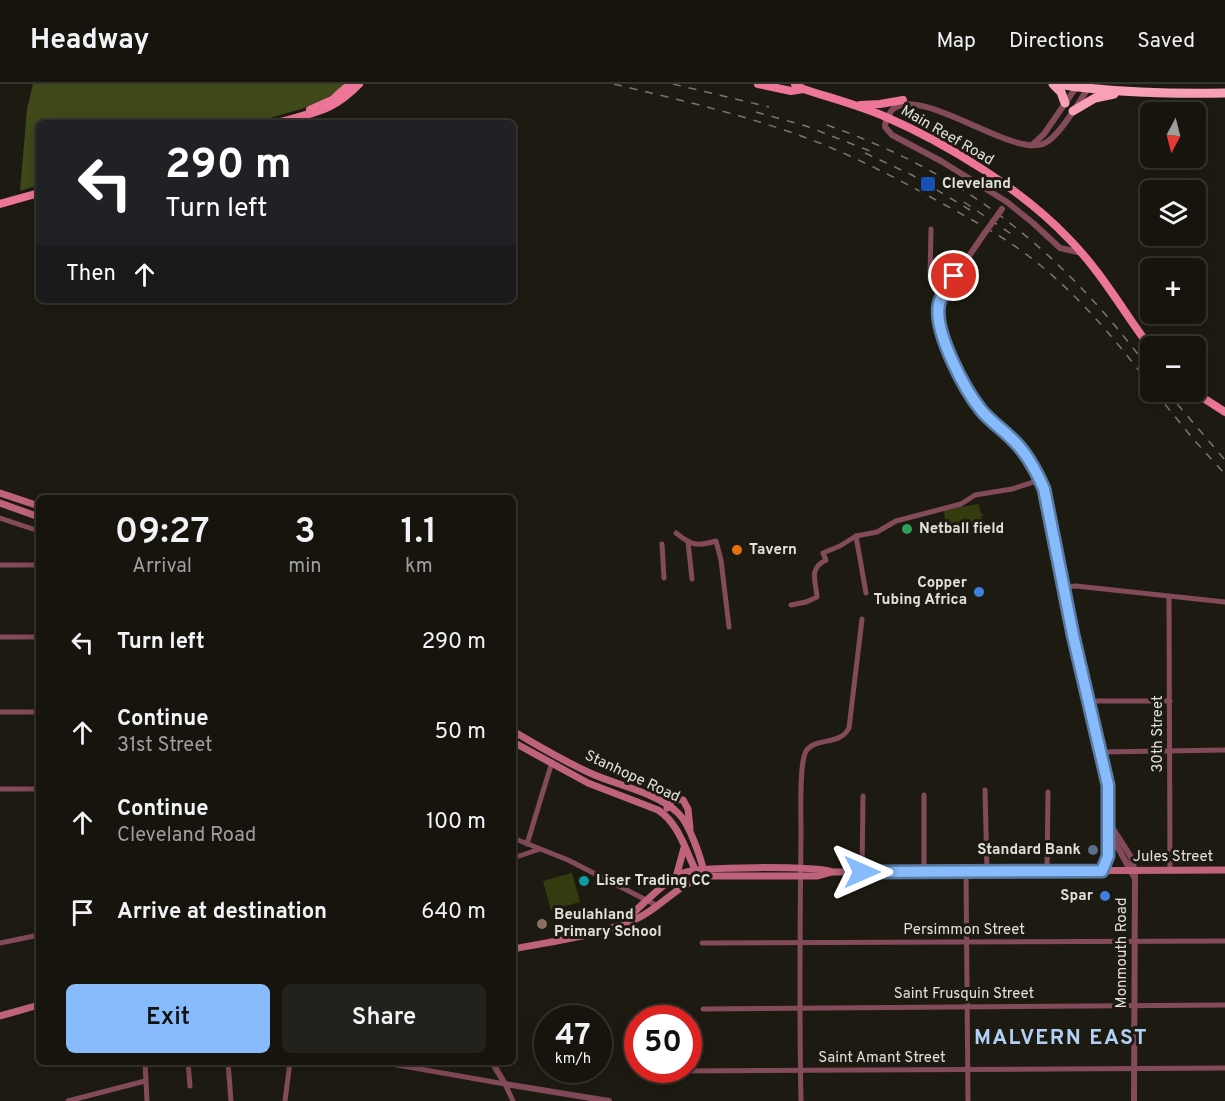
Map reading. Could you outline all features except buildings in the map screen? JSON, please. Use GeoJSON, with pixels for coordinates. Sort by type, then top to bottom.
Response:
{"type":"FeatureCollection","features":[{"type":"Feature","properties":{"kind":"highway"},"geometry":{"type":"LineString","coordinates":[[1055,84],[1167,93]]}},
{"type":"Feature","properties":{"kind":"highway"},"geometry":{"type":"LineString","coordinates":[[1055,84],[1065,103]]}},
{"type":"Feature","properties":{"kind":"highway"},"geometry":{"type":"LineString","coordinates":[[1073,111],[1101,96],[1225,93]]}},
{"type":"Feature","properties":{"kind":"main road"},"geometry":{"type":"LineString","coordinates":[[286,120],[332,100],[350,84]]}},
{"type":"Feature","properties":{"kind":"main road"},"geometry":{"type":"LineString","coordinates":[[299,116],[306,116],[334,106],[346,98],[359,84]]}},
{"type":"Feature","properties":{"kind":"main road","name":"Main Reef Road"},"geometry":{"type":"LineString","coordinates":[[758,84],[791,91],[799,86],[887,117],[958,155],[1010,189],[1055,224],[1082,253],[1142,336]]}},
{"type":"Feature","properties":{"kind":"main road"},"geometry":{"type":"LineString","coordinates":[[851,104],[873,105],[903,100]]}},
{"type":"Feature","properties":{"kind":"main road"},"geometry":{"type":"LineString","coordinates":[[0,204],[36,194]]}},
{"type":"Feature","properties":{"kind":"main road"},"geometry":{"type":"LineString","coordinates":[[1206,400],[1225,412]]}},
{"type":"Feature","properties":{"kind":"main road"},"geometry":{"type":"LineString","coordinates":[[0,493],[36,505]]}},
{"type":"Feature","properties":{"kind":"main road"},"geometry":{"type":"LineString","coordinates":[[0,503],[36,516]]}},
{"type":"Feature","properties":{"kind":"main road","name":"Stanhope Road"},"geometry":{"type":"LineString","coordinates":[[516,733],[594,774],[668,805],[680,814],[691,836],[700,874]]}},
{"type":"Feature","properties":{"kind":"main road","name":"Stanhope Road"},"geometry":{"type":"LineString","coordinates":[[516,744],[588,783],[657,810],[666,816],[672,822],[700,874]]}},
{"type":"Feature","properties":{"kind":"main road"},"geometry":{"type":"LineString","coordinates":[[588,783],[594,774]]}},
{"type":"Feature","properties":{"kind":"main road"},"geometry":{"type":"LineString","coordinates":[[666,816],[671,800],[681,798],[685,801],[691,836]]}},
{"type":"Feature","properties":{"kind":"main road"},"geometry":{"type":"LineString","coordinates":[[1102,871],[1108,856],[1109,825]]}},
{"type":"Feature","properties":{"kind":"main road"},"geometry":{"type":"LineString","coordinates":[[676,877],[684,846]]}},
{"type":"Feature","properties":{"kind":"main road","name":"Jules Street"},"geometry":{"type":"LineString","coordinates":[[700,874],[801,872],[818,876],[832,872],[1102,871],[1133,873],[1225,870]]}},
{"type":"Feature","properties":{"kind":"main road"},"geometry":{"type":"LineString","coordinates":[[621,924],[676,877],[686,872],[700,874]]}},
{"type":"Feature","properties":{"kind":"main road"},"geometry":{"type":"LineString","coordinates":[[516,948],[595,932],[638,918],[700,874]]}},
{"type":"Feature","properties":{"kind":"main road"},"geometry":{"type":"LineString","coordinates":[[0,1016],[36,1006]]}},
{"type":"Feature","properties":{"kind":"street"},"geometry":{"type":"LineString","coordinates":[[1032,145],[1044,134],[1065,103],[1083,86]]}},
{"type":"Feature","properties":{"kind":"street"},"geometry":{"type":"LineString","coordinates":[[1082,253],[1060,248],[1033,223],[941,160],[892,135],[885,127],[887,117],[895,105],[903,100],[922,101],[945,108],[1014,140],[1040,145],[1050,140],[1073,111],[1083,86]]}},
{"type":"Feature","properties":{"kind":"street"},"geometry":{"type":"LineString","coordinates":[[1005,206],[943,294],[939,303],[939,320],[960,379],[982,411],[1023,450],[1040,480],[1108,785],[1109,825],[1112,838],[1133,873]]}},
{"type":"Feature","properties":{"kind":"street"},"geometry":{"type":"LineString","coordinates":[[931,229],[930,278],[943,294]]}},
{"type":"Feature","properties":{"kind":"street"},"geometry":{"type":"LineString","coordinates":[[791,605],[817,597],[813,574],[819,564],[826,560],[823,553],[856,536],[877,532],[896,521],[922,513],[961,504],[975,495],[1012,489],[1040,480]]}},
{"type":"Feature","properties":{"kind":"street"},"geometry":{"type":"LineString","coordinates":[[0,518],[36,530]]}},
{"type":"Feature","properties":{"kind":"street"},"geometry":{"type":"LineString","coordinates":[[676,533],[693,545],[716,542],[721,560],[729,627]]}},
{"type":"Feature","properties":{"kind":"street"},"geometry":{"type":"LineString","coordinates":[[856,536],[866,594]]}},
{"type":"Feature","properties":{"kind":"street"},"geometry":{"type":"LineString","coordinates":[[688,542],[692,579]]}},
{"type":"Feature","properties":{"kind":"street"},"geometry":{"type":"LineString","coordinates":[[662,544],[664,578]]}},
{"type":"Feature","properties":{"kind":"street"},"geometry":{"type":"LineString","coordinates":[[0,565],[36,565]]}},
{"type":"Feature","properties":{"kind":"street"},"geometry":{"type":"LineString","coordinates":[[1063,587],[1076,586],[1225,602]]}},
{"type":"Feature","properties":{"kind":"street","name":"30th Street"},"geometry":{"type":"LineString","coordinates":[[1169,597],[1170,870]]}},
{"type":"Feature","properties":{"kind":"street"},"geometry":{"type":"LineString","coordinates":[[801,1101],[801,787],[805,754],[811,746],[841,737],[849,728],[862,619]]}},
{"type":"Feature","properties":{"kind":"street"},"geometry":{"type":"LineString","coordinates":[[0,638],[36,637]]}},
{"type":"Feature","properties":{"kind":"street"},"geometry":{"type":"LineString","coordinates":[[1089,701],[1170,701]]}},
{"type":"Feature","properties":{"kind":"street"},"geometry":{"type":"LineString","coordinates":[[0,711],[36,712]]}},
{"type":"Feature","properties":{"kind":"street"},"geometry":{"type":"LineString","coordinates":[[1101,752],[1225,750]]}},
{"type":"Feature","properties":{"kind":"street"},"geometry":{"type":"LineString","coordinates":[[527,844],[556,755]]}},
{"type":"Feature","properties":{"kind":"street"},"geometry":{"type":"LineString","coordinates":[[0,789],[36,789]]}},
{"type":"Feature","properties":{"kind":"street"},"geometry":{"type":"LineString","coordinates":[[985,790],[987,871]]}},
{"type":"Feature","properties":{"kind":"street"},"geometry":{"type":"LineString","coordinates":[[1047,871],[1048,792]]}},
{"type":"Feature","properties":{"kind":"street"},"geometry":{"type":"LineString","coordinates":[[924,795],[924,872]]}},
{"type":"Feature","properties":{"kind":"street"},"geometry":{"type":"LineString","coordinates":[[862,872],[863,796]]}},
{"type":"Feature","properties":{"kind":"street"},"geometry":{"type":"LineString","coordinates":[[516,839],[568,860],[658,906]]}},
{"type":"Feature","properties":{"kind":"street"},"geometry":{"type":"LineString","coordinates":[[516,857],[541,849]]}},
{"type":"Feature","properties":{"kind":"street"},"geometry":{"type":"LineString","coordinates":[[966,871],[968,1101]]}},
{"type":"Feature","properties":{"kind":"street","name":"Monmouth Road"},"geometry":{"type":"LineString","coordinates":[[1133,873],[1134,1101]]}},
{"type":"Feature","properties":{"kind":"street"},"geometry":{"type":"LineString","coordinates":[[0,943],[36,936]]}},
{"type":"Feature","properties":{"kind":"street","name":"Persimmon Street"},"geometry":{"type":"LineString","coordinates":[[702,943],[1225,941]]}},
{"type":"Feature","properties":{"kind":"street","name":"Saint Frusquin Street"},"geometry":{"type":"LineString","coordinates":[[703,1009],[801,1006],[1225,1005]]}},
{"type":"Feature","properties":{"kind":"street"},"geometry":{"type":"LineString","coordinates":[[145,1065],[147,1101]]}},
{"type":"Feature","properties":{"kind":"street"},"geometry":{"type":"LineString","coordinates":[[188,1065],[190,1086]]}},
{"type":"Feature","properties":{"kind":"street"},"geometry":{"type":"LineString","coordinates":[[228,1065],[231,1101]]}},
{"type":"Feature","properties":{"kind":"street"},"geometry":{"type":"LineString","coordinates":[[285,1101],[290,1065]]}},
{"type":"Feature","properties":{"kind":"street"},"geometry":{"type":"LineString","coordinates":[[398,1065],[609,1101]]}},
{"type":"Feature","properties":{"kind":"street"},"geometry":{"type":"LineString","coordinates":[[494,1065],[513,1101]]}},
{"type":"Feature","properties":{"kind":"street","name":"Saint Amant Street"},"geometry":{"type":"LineString","coordinates":[[702,1071],[1225,1068]]}},
{"type":"Feature","properties":{"kind":"street"},"geometry":{"type":"LineString","coordinates":[[68,1101],[145,1081]]}},
{"type":"Feature","properties":{"kind":"green space"},"geometry":{"type":"Polygon","coordinates":[[[33,84],[343,84],[318,104],[263,120],[36,120],[36,186],[20,191],[27,109],[33,84]]]}},
{"type":"Feature","properties":{"kind":"green space"},"geometry":{"type":"Polygon","coordinates":[[[979,504],[983,523],[946,528],[944,510],[979,504]]]}},
{"type":"Feature","properties":{"kind":"green space"},"geometry":{"type":"Polygon","coordinates":[[[572,873],[580,902],[551,910],[543,881],[572,873]]]}},
{"type":"Feature","properties":{"kind":"railway"},"geometry":{"type":"LineString","coordinates":[[614,84],[721,111],[805,137],[846,154],[970,219],[1018,248],[1056,278],[1099,322],[1140,372]]}},
{"type":"Feature","properties":{"kind":"railway"},"geometry":{"type":"LineString","coordinates":[[673,84],[769,107]]}},
{"type":"Feature","properties":{"kind":"railway"},"geometry":{"type":"LineString","coordinates":[[756,112],[806,126],[875,153]]}},
{"type":"Feature","properties":{"kind":"railway"},"geometry":{"type":"LineString","coordinates":[[827,125],[878,145],[924,168],[968,193],[1008,222],[1046,253],[1082,289],[1140,357]]}},
{"type":"Feature","properties":{"kind":"railway"},"geometry":{"type":"LineString","coordinates":[[865,153],[912,175],[970,210]]}},
{"type":"Feature","properties":{"kind":"railway"},"geometry":{"type":"LineString","coordinates":[[964,202],[1014,236]]}},
{"type":"Feature","properties":{"kind":"railway"},"geometry":{"type":"LineString","coordinates":[[1163,402],[1225,474]]}},
{"type":"Feature","properties":{"kind":"railway"},"geometry":{"type":"LineString","coordinates":[[1176,402],[1225,460]]}},
{"type":"Feature","properties":{"kind":"place","name":"Cleveland"},"geometry":{"type":"Point","coordinates":[928,184]}},
{"type":"Feature","properties":{"kind":"place","name":"Netball field"},"geometry":{"type":"Point","coordinates":[907,529]}},
{"type":"Feature","properties":{"kind":"place","name":"Tavern"},"geometry":{"type":"Point","coordinates":[737,550]}},
{"type":"Feature","properties":{"kind":"place","name":"Copper Tubing Africa"},"geometry":{"type":"Point","coordinates":[979,592]}},
{"type":"Feature","properties":{"kind":"place","name":"Standard Bank"},"geometry":{"type":"Point","coordinates":[1093,850]}},
{"type":"Feature","properties":{"kind":"place","name":"Liser Trading CC"},"geometry":{"type":"Point","coordinates":[584,881]}},
{"type":"Feature","properties":{"kind":"place","name":"Spar"},"geometry":{"type":"Point","coordinates":[1105,896]}},
{"type":"Feature","properties":{"kind":"place","name":"Beulahland Primary School"},"geometry":{"type":"Point","coordinates":[542,924]}},
{"type":"Feature","properties":{"kind":"district","name":"MALVERN EAST"},"geometry":{"type":"Point","coordinates":[1061,1038]}},
{"type":"Feature","properties":{"kind":"route"},"geometry":{"type":"LineString","coordinates":[[862,872],[1102,871],[1108,856],[1107,776],[1073,635],[1044,489],[1023,450],[989,419],[960,379],[940,327],[938,314],[939,303],[954,276]]}}]}
